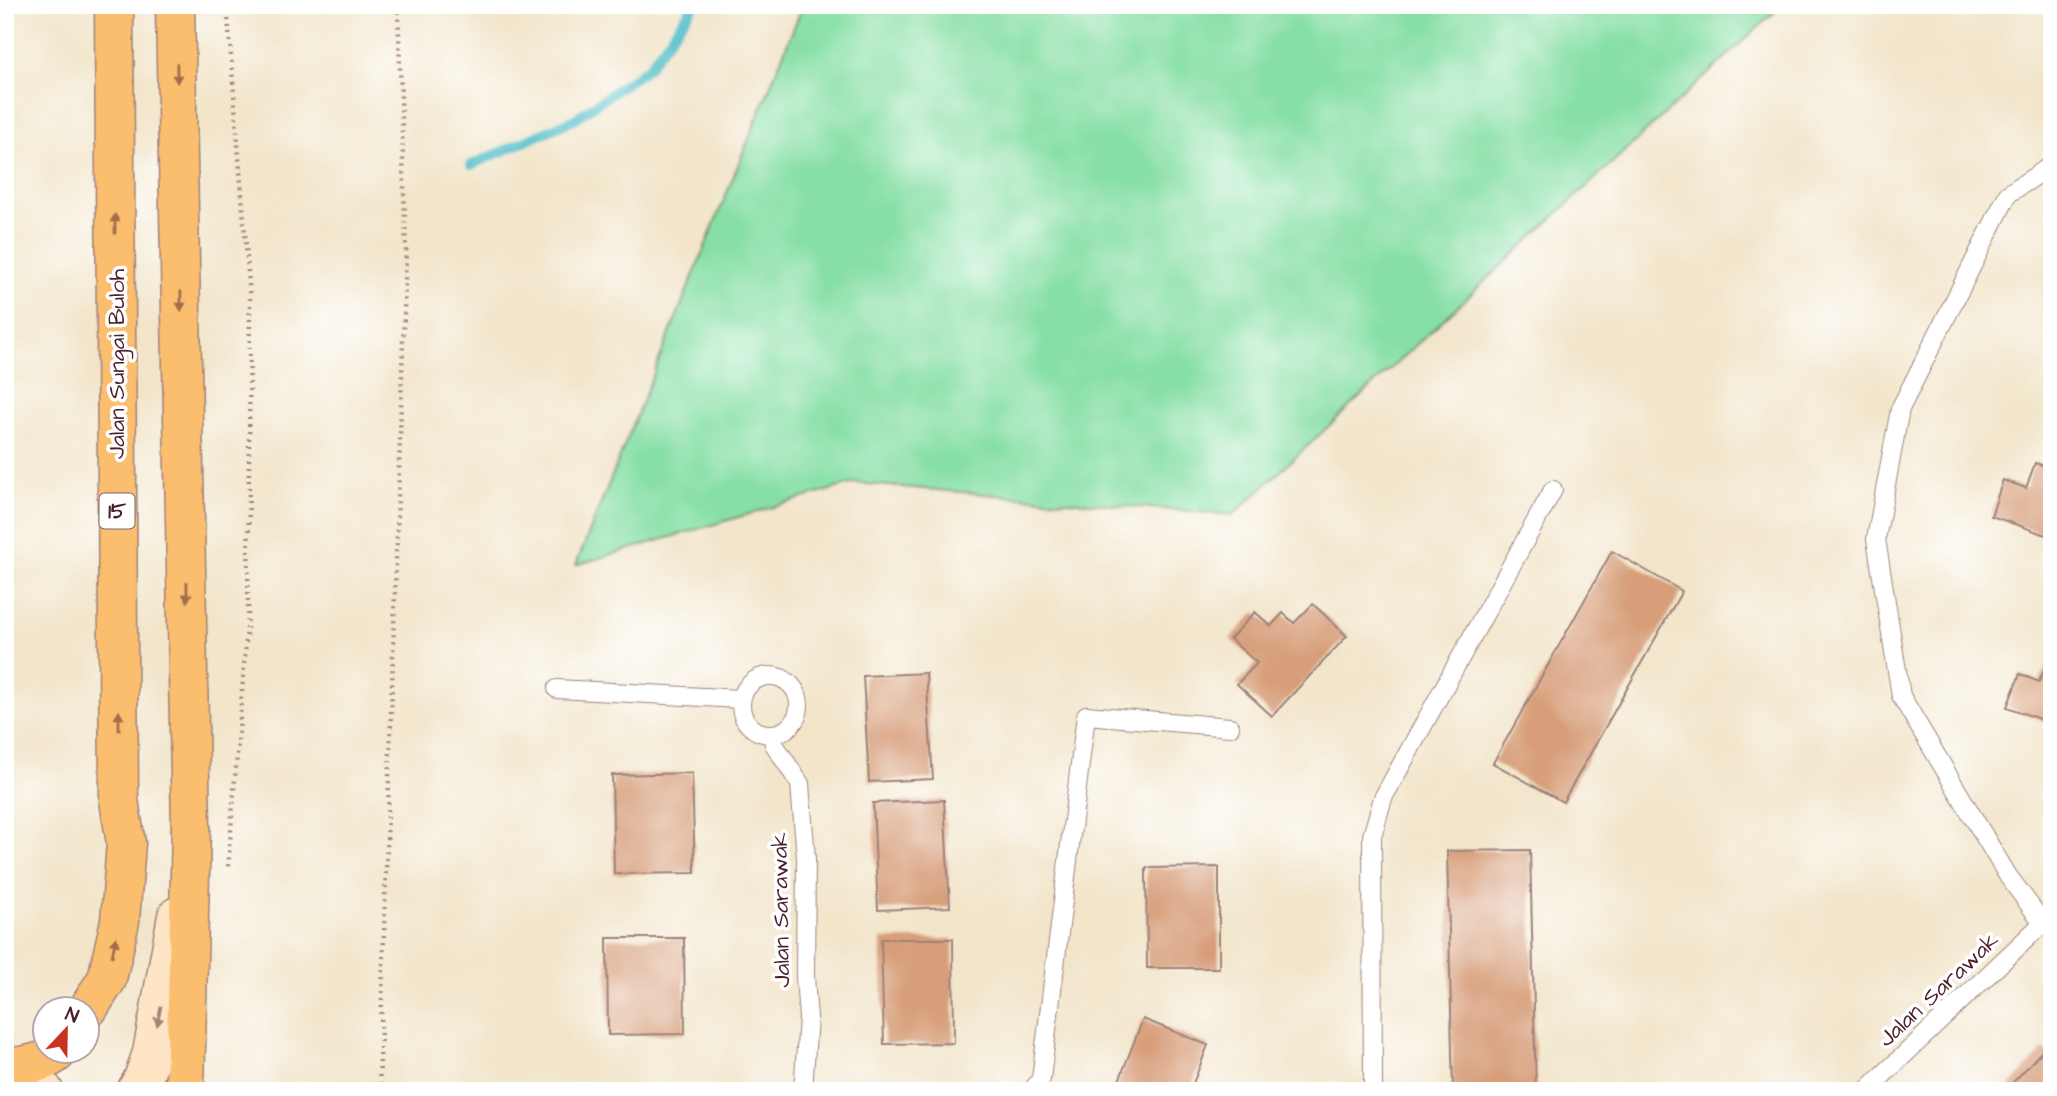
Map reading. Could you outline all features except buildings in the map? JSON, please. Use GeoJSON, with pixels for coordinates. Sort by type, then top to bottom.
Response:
{"type":"FeatureCollection","features":[{"type":"Feature","properties":{"kind":"highway","name":"Jalan Sungai Buloh"},"geometry":{"type":"LineString","coordinates":[[97,995],[107,979],[120,921],[126,843],[119,800],[114,5]]}},
{"type":"Feature","properties":{"kind":"highway"},"geometry":{"type":"LineString","coordinates":[[175,5],[191,828],[186,1091]]}},
{"type":"Feature","properties":{"kind":"highway"},"geometry":{"type":"LineString","coordinates":[[5,1068],[32,1063]]}},
{"type":"Feature","properties":{"kind":"main road"},"geometry":{"type":"LineString","coordinates":[[136,1091],[152,1052],[191,828]]}},
{"type":"Feature","properties":{"kind":"main road"},"geometry":{"type":"LineString","coordinates":[[5,1086],[44,1091]]}},
{"type":"Feature","properties":{"kind":"lane"},"geometry":{"type":"LineString","coordinates":[[2048,927],[2008,876],[1901,696],[1876,539],[1900,409],[2008,194],[2052,166]]}},
{"type":"Feature","properties":{"kind":"lane"},"geometry":{"type":"LineString","coordinates":[[1373,1091],[1372,836],[1383,798],[1553,490]]}},
{"type":"Feature","properties":{"kind":"lane"},"geometry":{"type":"LineString","coordinates":[[766,676],[785,680],[797,693],[799,712],[790,728],[773,735],[755,731],[743,718],[740,699],[750,683],[766,676]]}},
{"type":"Feature","properties":{"kind":"lane"},"geometry":{"type":"LineString","coordinates":[[557,689],[740,699]]}},
{"type":"Feature","properties":{"kind":"lane"},"geometry":{"type":"LineString","coordinates":[[1032,1091],[1041,1079],[1086,715],[1230,727]]}},
{"type":"Feature","properties":{"kind":"lane","name":"Jalan Sarawak"},"geometry":{"type":"LineString","coordinates":[[773,735],[774,744],[800,784],[806,858],[804,977],[808,1018],[803,1091]]}},
{"type":"Feature","properties":{"kind":"lane","name":"Jalan Sarawak"},"geometry":{"type":"LineString","coordinates":[[1866,1091],[2048,927]]}},
{"type":"Feature","properties":{"kind":"path"},"geometry":{"type":"LineString","coordinates":[[227,5],[250,297],[248,616],[228,871]]}},
{"type":"Feature","properties":{"kind":"path"},"geometry":{"type":"LineString","coordinates":[[379,1091],[406,250],[397,5]]}},
{"type":"Feature","properties":{"kind":"green space"},"geometry":{"type":"Polygon","coordinates":[[[803,5],[1782,5],[1233,515],[854,483],[576,565],[803,5]]]}},
{"type":"Feature","properties":{"kind":"waterway"},"geometry":{"type":"LineString","coordinates":[[471,165],[573,120],[648,68],[694,5]]}}]}
